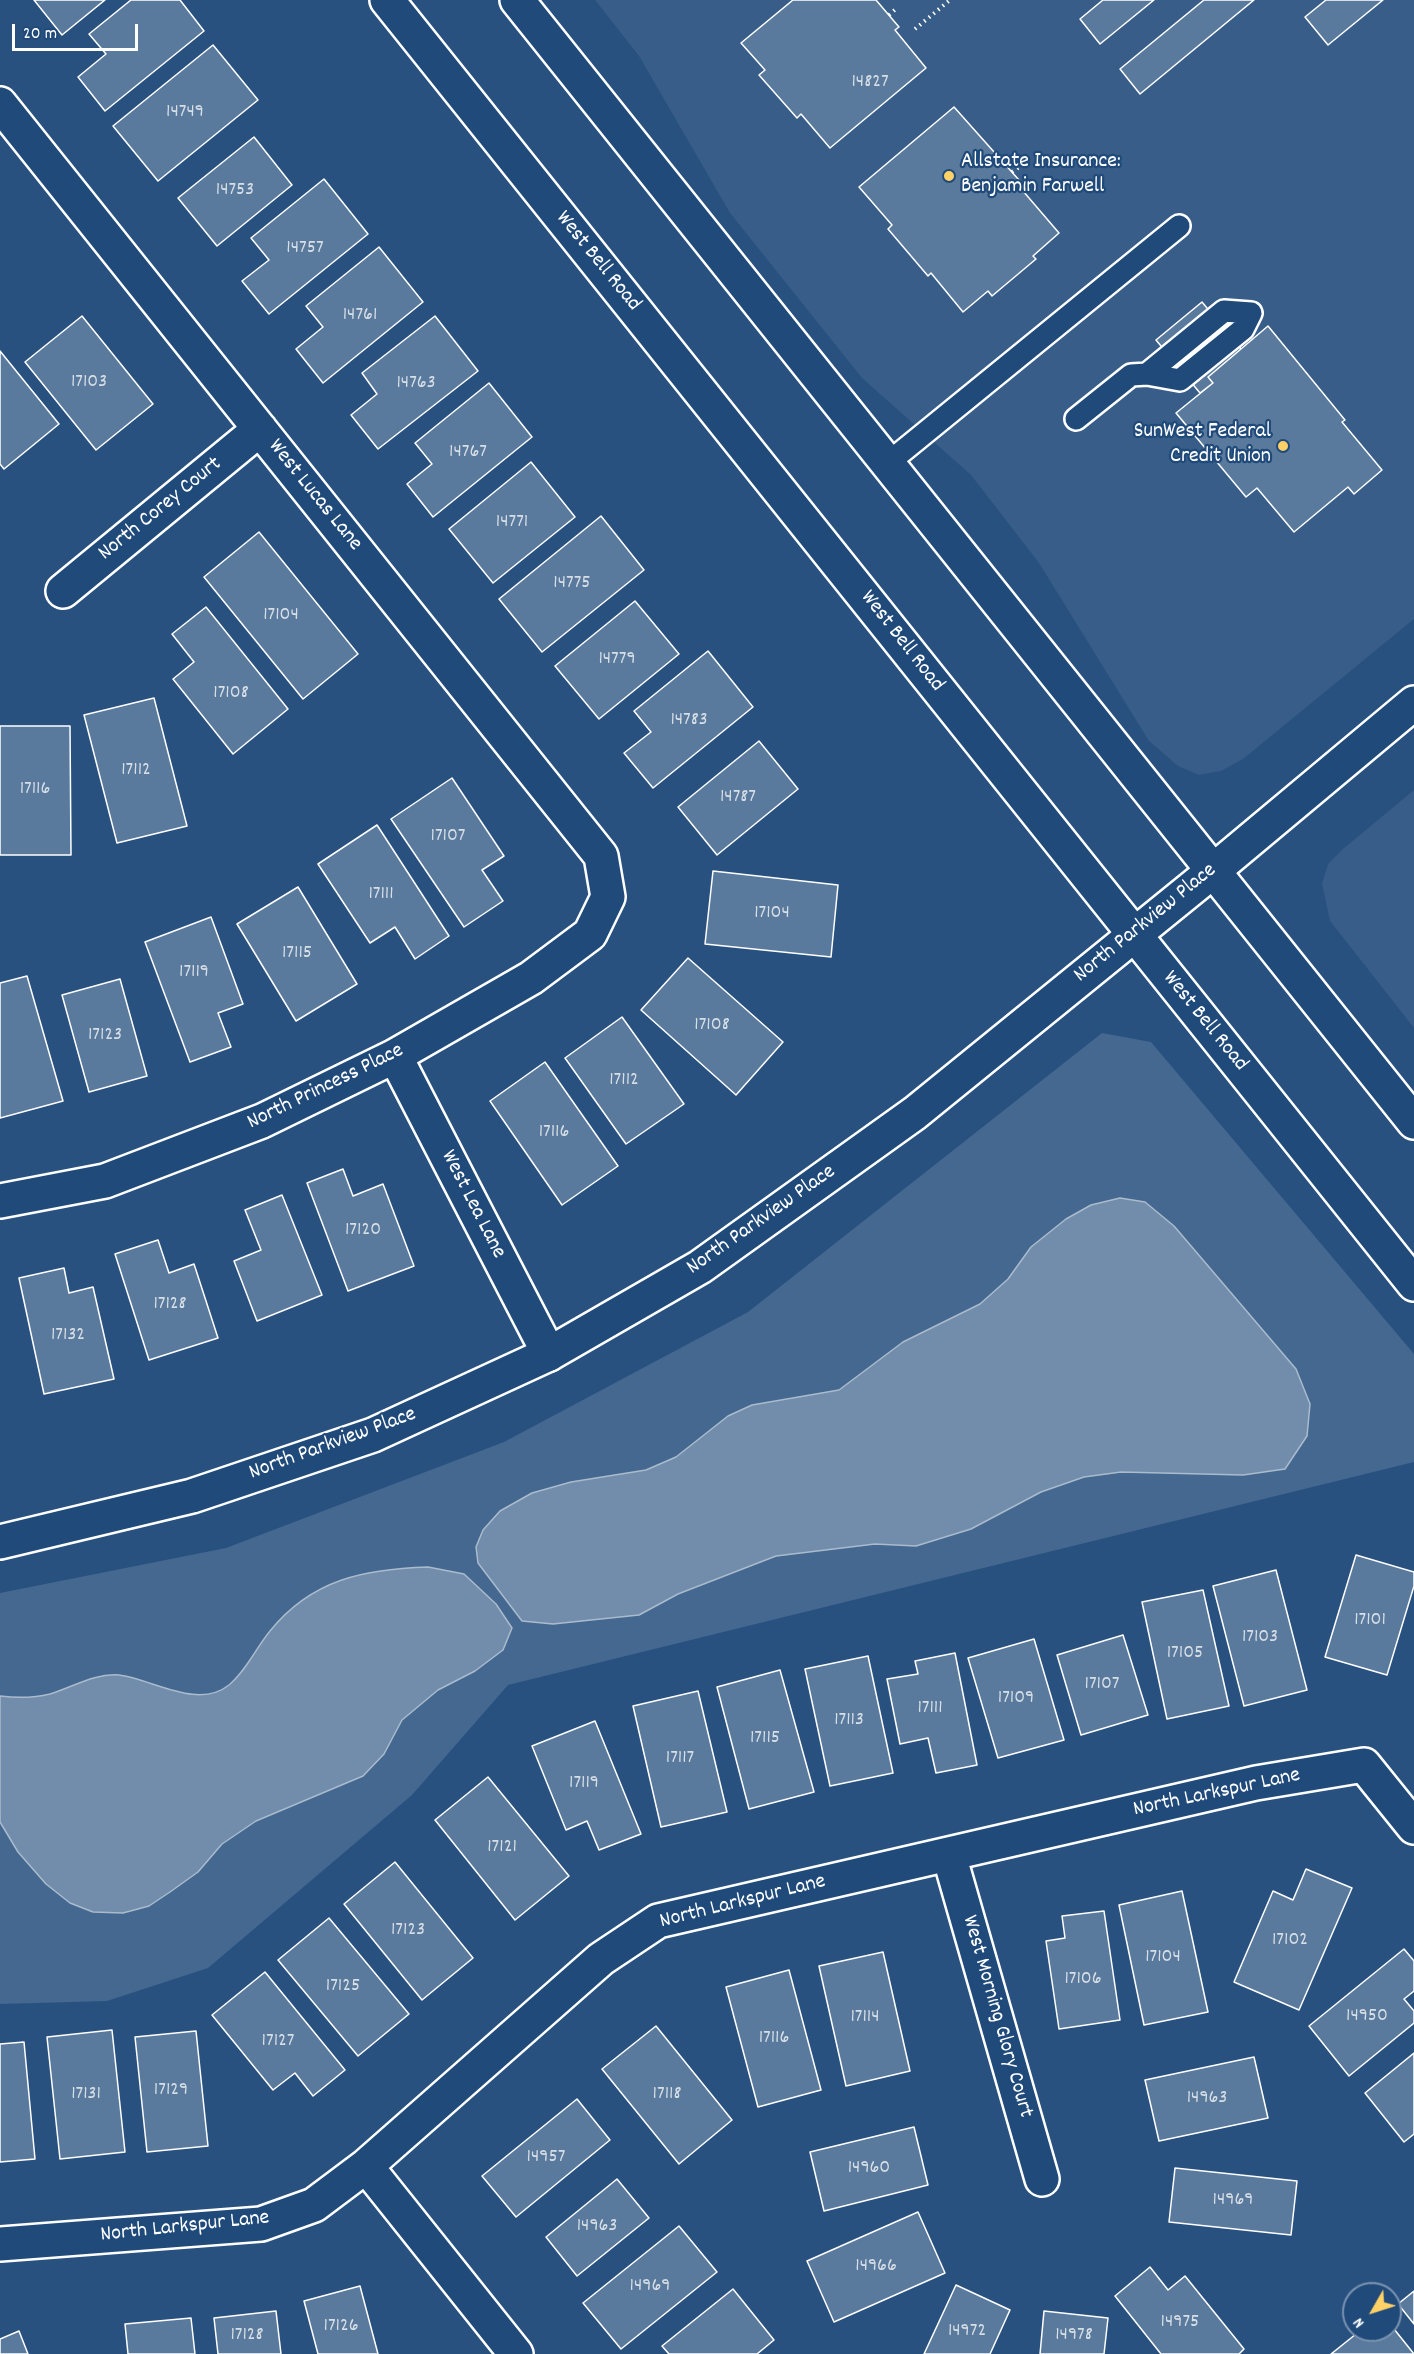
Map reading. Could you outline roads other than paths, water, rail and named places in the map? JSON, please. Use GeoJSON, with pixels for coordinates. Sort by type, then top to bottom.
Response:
{"type":"FeatureCollection","features":[{"type":"Feature","properties":{"kind":"street","name":"West Bell Road"},"geometry":{"type":"LineString","coordinates":[[387,0],[1414,1284]]}},
{"type":"Feature","properties":{"kind":"street"},"geometry":{"type":"LineString","coordinates":[[517,0],[1414,1122]]}},
{"type":"Feature","properties":{"kind":"street","name":"West Lucas Lane"},"geometry":{"type":"LineString","coordinates":[[0,104],[601,856],[608,897]]}},
{"type":"Feature","properties":{"kind":"street","name":"North Corey Court"},"geometry":{"type":"LineString","coordinates":[[63,591],[260,429]]}},
{"type":"Feature","properties":{"kind":"street","name":"North Parkview Place"},"geometry":{"type":"LineString","coordinates":[[0,1542],[192,1496],[373,1435],[549,1354],[699,1267],[915,1113],[1213,871],[1414,703]]}},
{"type":"Feature","properties":{"kind":"street","name":"North Princess Place"},"geometry":{"type":"LineString","coordinates":[[0,1201],[105,1181],[262,1121],[395,1056],[540,972],[590,934],[608,897]]}},
{"type":"Feature","properties":{"kind":"street","name":"West Lea Lane"},"geometry":{"type":"LineString","coordinates":[[395,1056],[549,1354]]}},
{"type":"Feature","properties":{"kind":"street","name":"North Larkspur Lane"},"geometry":{"type":"LineString","coordinates":[[0,2244],[261,2224],[314,2205],[366,2166],[601,1959],[657,1921],[1256,1783],[1364,1764],[1414,1827]]}},
{"type":"Feature","properties":{"kind":"street","name":"West Morning Glory Court"},"geometry":{"type":"LineString","coordinates":[[949,1855],[1042,2180]]}},
{"type":"Feature","properties":{"kind":"street"},"geometry":{"type":"LineString","coordinates":[[366,2166],[516,2354]]}},
{"type":"Feature","properties":{"kind":"lane"},"geometry":{"type":"LineString","coordinates":[[888,463],[1179,226]]}},
{"type":"Feature","properties":{"kind":"lane"},"geometry":{"type":"LineString","coordinates":[[1076,419],[1131,375],[1147,374],[1180,380],[1243,329],[1251,313]]}},
{"type":"Feature","properties":{"kind":"place","name":"Allstate Insurance: Benjamin Farwell"},"geometry":{"type":"Point","coordinates":[949,176]}},
{"type":"Feature","properties":{"kind":"place","name":"SunWest Federal Credit Union"},"geometry":{"type":"Point","coordinates":[1283,446]}}]}
